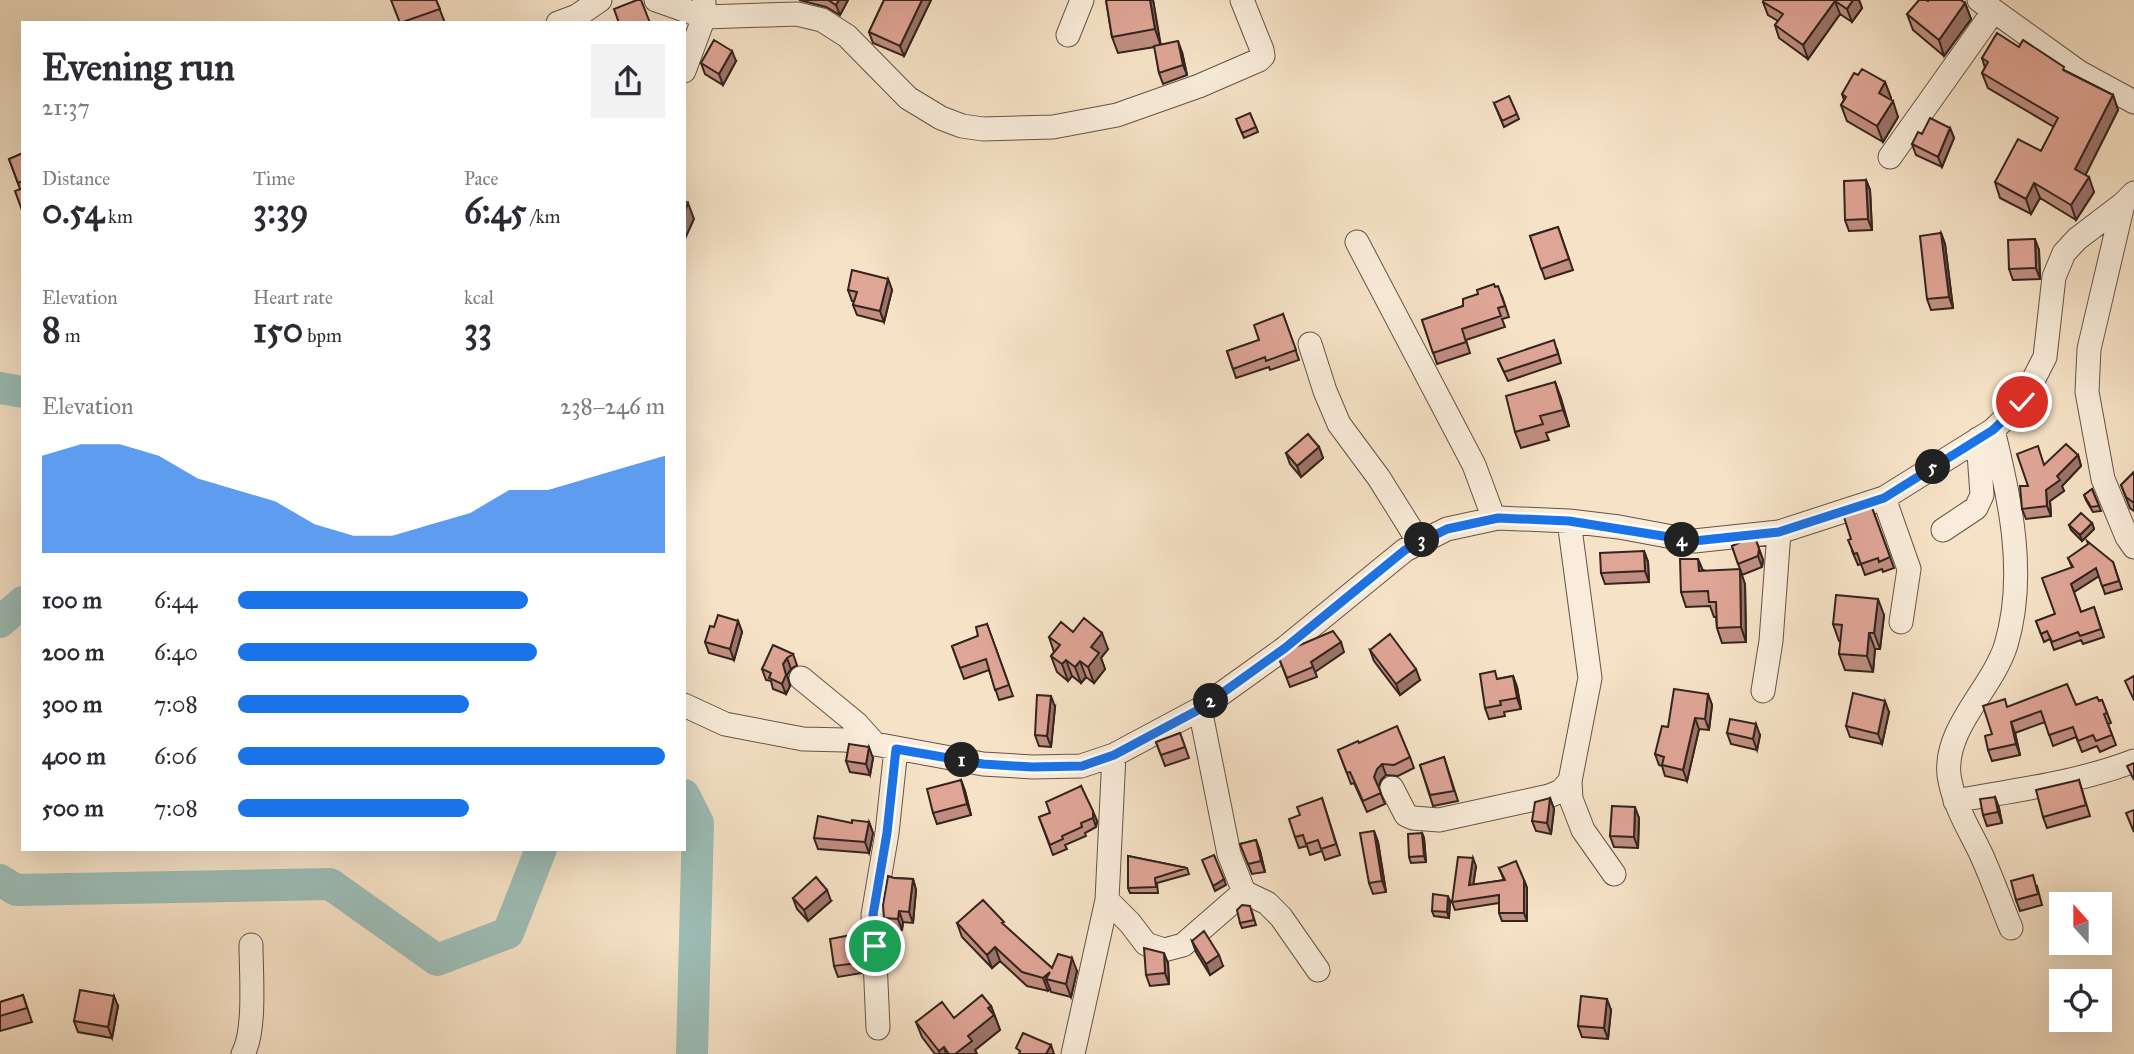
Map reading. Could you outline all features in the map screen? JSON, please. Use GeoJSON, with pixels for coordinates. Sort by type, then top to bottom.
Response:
{"type":"FeatureCollection","features":[{"type":"Feature","properties":{"kind":"street"},"geometry":{"type":"LineString","coordinates":[[563,21],[577,16],[600,0]]}},
{"type":"Feature","properties":{"kind":"street"},"geometry":{"type":"LineString","coordinates":[[656,0],[704,8],[797,14],[822,20],[847,36],[908,98],[941,118],[962,126],[983,129],[1053,127],[1117,115],[1199,86],[1259,60],[1263,56],[1262,50],[1242,0]]}},
{"type":"Feature","properties":{"kind":"street"},"geometry":{"type":"LineString","coordinates":[[1068,35],[1082,0]]}},
{"type":"Feature","properties":{"kind":"street"},"geometry":{"type":"LineString","coordinates":[[1890,158],[1986,6],[2079,72],[2134,102]]}},
{"type":"Feature","properties":{"kind":"street"},"geometry":{"type":"LineString","coordinates":[[686,65],[704,8]]}},
{"type":"Feature","properties":{"kind":"street"},"geometry":{"type":"LineString","coordinates":[[686,706],[725,724],[803,739],[845,740],[983,764],[1082,766],[1114,755],[1200,709],[1285,648],[1405,550],[1447,529],[1494,519],[1569,521],[1694,541],[1779,532],[1884,498],[1985,434],[2022,402],[2045,357],[2054,277],[2064,253],[2077,239],[2129,199]]}},
{"type":"Feature","properties":{"kind":"street"},"geometry":{"type":"LineString","coordinates":[[2129,199],[2090,349],[2087,393],[2103,479],[2127,537],[2134,547]]}},
{"type":"Feature","properties":{"kind":"street"},"geometry":{"type":"LineString","coordinates":[[1357,242],[1474,465],[1494,519]]}},
{"type":"Feature","properties":{"kind":"street"},"geometry":{"type":"LineString","coordinates":[[1310,344],[1339,424],[1379,478],[1419,542]]}},
{"type":"Feature","properties":{"kind":"street"},"geometry":{"type":"LineString","coordinates":[[1943,530],[1976,508],[1982,495],[1985,434]]}},
{"type":"Feature","properties":{"kind":"street"},"geometry":{"type":"LineString","coordinates":[[1985,434],[2007,487],[2017,573],[2014,611],[2005,648],[1987,686],[1961,724],[1951,749],[1949,774],[1955,801],[1982,856],[2011,928]]}},
{"type":"Feature","properties":{"kind":"street"},"geometry":{"type":"LineString","coordinates":[[1884,498],[1909,569],[1901,622]]}},
{"type":"Feature","properties":{"kind":"street"},"geometry":{"type":"LineString","coordinates":[[1569,521],[1590,678],[1570,781],[1571,799],[1583,831],[1614,874]]}},
{"type":"Feature","properties":{"kind":"street"},"geometry":{"type":"LineString","coordinates":[[1763,691],[1772,641],[1779,532]]}},
{"type":"Feature","properties":{"kind":"street"},"geometry":{"type":"LineString","coordinates":[[801,678],[886,746]]}},
{"type":"Feature","properties":{"kind":"street"},"geometry":{"type":"LineString","coordinates":[[1200,709],[1229,854],[1244,892],[1267,904],[1281,917],[1318,970]]}},
{"type":"Feature","properties":{"kind":"street"},"geometry":{"type":"LineString","coordinates":[[878,1028],[873,915],[887,833],[886,746]]}},
{"type":"Feature","properties":{"kind":"street"},"geometry":{"type":"LineString","coordinates":[[1073,1054],[1107,900],[1114,755]]}},
{"type":"Feature","properties":{"kind":"street"},"geometry":{"type":"LineString","coordinates":[[1955,801],[2048,785],[2134,761]]}},
{"type":"Feature","properties":{"kind":"street"},"geometry":{"type":"LineString","coordinates":[[1392,788],[1406,815],[1439,820],[1549,796],[1561,791],[1570,781]]}},
{"type":"Feature","properties":{"kind":"street"},"geometry":{"type":"LineString","coordinates":[[1107,900],[1146,944],[1164,950],[1183,945],[1244,892]]}},
{"type":"Feature","properties":{"kind":"street"},"geometry":{"type":"LineString","coordinates":[[243,1054],[247,1046],[251,1005],[251,945]]}},
{"type":"Feature","properties":{"kind":"building"},"geometry":{"type":"Polygon","coordinates":[[[391,0],[436,0],[440,9],[406,21],[399,21],[391,0]]]}},
{"type":"Feature","properties":{"kind":"building"},"geometry":{"type":"Polygon","coordinates":[[[641,0],[649,21],[618,21],[614,9],[641,0]]]}},
{"type":"Feature","properties":{"kind":"building"},"geometry":{"type":"Polygon","coordinates":[[[884,0],[922,0],[900,46],[869,32],[884,0]]]}},
{"type":"Feature","properties":{"kind":"building"},"geometry":{"type":"Polygon","coordinates":[[[1106,0],[1150,0],[1155,29],[1112,37],[1106,0]]]}},
{"type":"Feature","properties":{"kind":"building"},"geometry":{"type":"Polygon","coordinates":[[[1853,0],[1847,9],[1835,1],[1803,45],[1775,25],[1783,14],[1763,2],[1853,0]]]}},
{"type":"Feature","properties":{"kind":"building"},"geometry":{"type":"Polygon","coordinates":[[[1919,0],[1961,0],[1965,3],[1939,40],[1907,14],[1919,0]]]}},
{"type":"Feature","properties":{"kind":"building"},"geometry":{"type":"Polygon","coordinates":[[[1997,33],[2019,47],[2023,40],[2064,67],[2063,70],[2113,95],[2075,169],[2089,177],[2071,205],[2034,183],[2026,199],[1995,182],[2018,139],[2041,151],[2058,118],[1982,73],[1988,62],[1982,58],[1997,33]]]}},
{"type":"Feature","properties":{"kind":"building"},"geometry":{"type":"Polygon","coordinates":[[[714,40],[732,51],[719,74],[701,63],[714,40]]]}},
{"type":"Feature","properties":{"kind":"building"},"geometry":{"type":"Polygon","coordinates":[[[1178,41],[1183,65],[1159,73],[1154,46],[1178,41]]]}},
{"type":"Feature","properties":{"kind":"building"},"geometry":{"type":"Polygon","coordinates":[[[1862,69],[1885,82],[1879,93],[1893,101],[1877,126],[1841,105],[1846,97],[1842,94],[1854,73],[1858,75],[1862,69]]]}},
{"type":"Feature","properties":{"kind":"building"},"geometry":{"type":"Polygon","coordinates":[[[1509,96],[1517,114],[1502,121],[1494,103],[1509,96]]]}},
{"type":"Feature","properties":{"kind":"building"},"geometry":{"type":"Polygon","coordinates":[[[1250,113],[1256,127],[1242,133],[1236,119],[1250,113]]]}},
{"type":"Feature","properties":{"kind":"building"},"geometry":{"type":"Polygon","coordinates":[[[1930,118],[1950,128],[1938,157],[1912,144],[1918,132],[1922,134],[1930,118]]]}},
{"type":"Feature","properties":{"kind":"building"},"geometry":{"type":"Polygon","coordinates":[[[21,154],[21,182],[18,183],[9,159],[21,154]]]}},
{"type":"Feature","properties":{"kind":"building"},"geometry":{"type":"Polygon","coordinates":[[[1866,180],[1868,219],[1845,220],[1844,181],[1866,180]]]}},
{"type":"Feature","properties":{"kind":"building"},"geometry":{"type":"Polygon","coordinates":[[[21,189],[21,208],[15,191],[21,189]]]}},
{"type":"Feature","properties":{"kind":"building"},"geometry":{"type":"Polygon","coordinates":[[[1558,227],[1569,259],[1541,269],[1530,236],[1558,227]]]}},
{"type":"Feature","properties":{"kind":"building"},"geometry":{"type":"Polygon","coordinates":[[[1941,233],[1949,297],[1927,299],[1920,236],[1941,233]]]}},
{"type":"Feature","properties":{"kind":"building"},"geometry":{"type":"Polygon","coordinates":[[[2035,239],[2036,268],[2009,269],[2008,240],[2035,239]]]}},
{"type":"Feature","properties":{"kind":"building"},"geometry":{"type":"Polygon","coordinates":[[[852,270],[888,279],[880,311],[853,305],[857,292],[848,290],[852,270]]]}},
{"type":"Feature","properties":{"kind":"building"},"geometry":{"type":"Polygon","coordinates":[[[1494,284],[1495,287],[1498,286],[1505,306],[1498,308],[1501,316],[1462,329],[1466,342],[1433,353],[1422,320],[1463,306],[1463,299],[1494,284]]]}},
{"type":"Feature","properties":{"kind":"building"},"geometry":{"type":"Polygon","coordinates":[[[1283,314],[1296,350],[1266,361],[1265,357],[1233,369],[1227,351],[1259,340],[1254,325],[1283,314]]]}},
{"type":"Feature","properties":{"kind":"building"},"geometry":{"type":"Polygon","coordinates":[[[1554,340],[1558,354],[1504,372],[1498,359],[1554,340]]]}},
{"type":"Feature","properties":{"kind":"building"},"geometry":{"type":"Polygon","coordinates":[[[1555,382],[1563,410],[1540,416],[1543,424],[1515,432],[1506,396],[1555,382]]]}},
{"type":"Feature","properties":{"kind":"building"},"geometry":{"type":"Polygon","coordinates":[[[1308,434],[1319,447],[1297,466],[1286,453],[1308,434]]]}},
{"type":"Feature","properties":{"kind":"building"},"geometry":{"type":"Polygon","coordinates":[[[2066,444],[2078,455],[2057,476],[2060,480],[2046,490],[2047,506],[2022,509],[2020,486],[2028,486],[2017,454],[2038,446],[2044,465],[2066,444]]]}},
{"type":"Feature","properties":{"kind":"building"},"geometry":{"type":"Polygon","coordinates":[[[2134,472],[2134,503],[2126,497],[2121,485],[2134,472]]]}},
{"type":"Feature","properties":{"kind":"building"},"geometry":{"type":"Polygon","coordinates":[[[2092,489],[2099,506],[2091,507],[2084,495],[2092,489]]]}},
{"type":"Feature","properties":{"kind":"building"},"geometry":{"type":"Polygon","coordinates":[[[1871,505],[1890,557],[1879,562],[1878,558],[1861,564],[1848,540],[1851,539],[1843,514],[1871,505]]]}},
{"type":"Feature","properties":{"kind":"building"},"geometry":{"type":"Polygon","coordinates":[[[2081,513],[2092,523],[2080,535],[2069,525],[2081,513]]]}},
{"type":"Feature","properties":{"kind":"building"},"geometry":{"type":"Polygon","coordinates":[[[1755,537],[1758,556],[1738,564],[1732,546],[1739,543],[1738,539],[1755,537]]]}},
{"type":"Feature","properties":{"kind":"building"},"geometry":{"type":"Polygon","coordinates":[[[2087,541],[2113,562],[2119,581],[2102,586],[2096,568],[2071,584],[2081,612],[2094,607],[2101,629],[2080,636],[2078,632],[2052,642],[2047,631],[2041,634],[2036,621],[2055,614],[2042,578],[2073,567],[2068,558],[2088,544],[2087,541]]]}},
{"type":"Feature","properties":{"kind":"building"},"geometry":{"type":"Polygon","coordinates":[[[1644,551],[1645,571],[1601,573],[1600,553],[1644,551]]]}},
{"type":"Feature","properties":{"kind":"building"},"geometry":{"type":"Polygon","coordinates":[[[1680,559],[1698,559],[1699,571],[1740,569],[1741,627],[1717,628],[1716,602],[1709,602],[1708,591],[1681,592],[1680,559]]]}},
{"type":"Feature","properties":{"kind":"building"},"geometry":{"type":"Polygon","coordinates":[[[1836,595],[1878,599],[1874,633],[1869,633],[1867,656],[1839,654],[1842,625],[1833,624],[1836,595]]]}},
{"type":"Feature","properties":{"kind":"building"},"geometry":{"type":"Polygon","coordinates":[[[718,615],[738,621],[730,649],[705,642],[710,626],[714,627],[718,615]]]}},
{"type":"Feature","properties":{"kind":"building"},"geometry":{"type":"Polygon","coordinates":[[[1084,618],[1102,633],[1091,647],[1099,653],[1088,667],[1080,661],[1075,667],[1066,660],[1062,664],[1051,656],[1060,645],[1049,637],[1061,622],[1073,632],[1084,618]]]}},
{"type":"Feature","properties":{"kind":"building"},"geometry":{"type":"Polygon","coordinates":[[[987,624],[1009,685],[995,690],[986,659],[960,668],[952,646],[978,636],[976,627],[987,624]]]}},
{"type":"Feature","properties":{"kind":"building"},"geometry":{"type":"Polygon","coordinates":[[[1333,631],[1341,642],[1311,662],[1313,667],[1287,678],[1279,658],[1293,648],[1333,631]]]}},
{"type":"Feature","properties":{"kind":"building"},"geometry":{"type":"Polygon","coordinates":[[[1390,634],[1416,669],[1396,684],[1370,650],[1390,634]]]}},
{"type":"Feature","properties":{"kind":"building"},"geometry":{"type":"Polygon","coordinates":[[[773,645],[793,654],[783,664],[786,675],[782,684],[769,678],[771,673],[762,669],[773,645]]]}},
{"type":"Feature","properties":{"kind":"building"},"geometry":{"type":"Polygon","coordinates":[[[1495,671],[1497,679],[1513,676],[1517,698],[1500,701],[1501,705],[1485,708],[1480,674],[1495,671]]]}},
{"type":"Feature","properties":{"kind":"building"},"geometry":{"type":"Polygon","coordinates":[[[2134,676],[2134,700],[2125,681],[2134,676]]]}},
{"type":"Feature","properties":{"kind":"building"},"geometry":{"type":"Polygon","coordinates":[[[2067,684],[2076,705],[2097,697],[2099,701],[2102,700],[2112,735],[2096,741],[2093,735],[2078,741],[2073,727],[2049,735],[2041,711],[2011,722],[2016,744],[1988,750],[1985,736],[1992,734],[1983,706],[2005,699],[2007,707],[2067,684]]]}},
{"type":"Feature","properties":{"kind":"building"},"geometry":{"type":"Polygon","coordinates":[[[1674,689],[1708,694],[1705,719],[1695,718],[1683,770],[1662,765],[1664,757],[1655,754],[1662,726],[1668,727],[1674,689]]]}},
{"type":"Feature","properties":{"kind":"building"},"geometry":{"type":"Polygon","coordinates":[[[1853,693],[1885,701],[1878,734],[1846,726],[1853,693]]]}},
{"type":"Feature","properties":{"kind":"building"},"geometry":{"type":"Polygon","coordinates":[[[1037,695],[1051,696],[1047,736],[1035,735],[1037,695]]]}},
{"type":"Feature","properties":{"kind":"building"},"geometry":{"type":"Polygon","coordinates":[[[1730,719],[1756,724],[1753,739],[1727,733],[1730,719]]]}},
{"type":"Feature","properties":{"kind":"building"},"geometry":{"type":"Polygon","coordinates":[[[1397,726],[1410,757],[1394,765],[1382,764],[1374,777],[1381,793],[1363,801],[1338,750],[1397,726]]]}},
{"type":"Feature","properties":{"kind":"building"},"geometry":{"type":"Polygon","coordinates":[[[1180,733],[1185,747],[1161,755],[1156,742],[1180,733]]]}},
{"type":"Feature","properties":{"kind":"building"},"geometry":{"type":"Polygon","coordinates":[[[849,744],[869,747],[866,764],[846,761],[849,744]]]}},
{"type":"Feature","properties":{"kind":"building"},"geometry":{"type":"Polygon","coordinates":[[[1444,757],[1454,791],[1430,795],[1420,765],[1444,757]]]}},
{"type":"Feature","properties":{"kind":"building"},"geometry":{"type":"Polygon","coordinates":[[[2134,763],[2134,780],[2127,766],[2134,763]]]}},
{"type":"Feature","properties":{"kind":"building"},"geometry":{"type":"Polygon","coordinates":[[[961,780],[967,804],[933,813],[927,789],[961,780]]]}},
{"type":"Feature","properties":{"kind":"building"},"geometry":{"type":"Polygon","coordinates":[[[2079,780],[2086,805],[2043,817],[2036,790],[2079,780]]]}},
{"type":"Feature","properties":{"kind":"building"},"geometry":{"type":"Polygon","coordinates":[[[1081,786],[1093,811],[1093,818],[1081,823],[1082,827],[1050,845],[1039,817],[1050,813],[1046,802],[1081,786]]]}},
{"type":"Feature","properties":{"kind":"building"},"geometry":{"type":"Polygon","coordinates":[[[1995,797],[1998,812],[1983,815],[1980,799],[1995,797]]]}},
{"type":"Feature","properties":{"kind":"building"},"geometry":{"type":"Polygon","coordinates":[[[1322,798],[1336,844],[1321,849],[1318,840],[1306,844],[1303,835],[1295,837],[1289,819],[1300,815],[1297,807],[1322,798]]]}},
{"type":"Feature","properties":{"kind":"building"},"geometry":{"type":"Polygon","coordinates":[[[1550,798],[1547,823],[1532,821],[1535,802],[1550,798]]]}},
{"type":"Feature","properties":{"kind":"building"},"geometry":{"type":"Polygon","coordinates":[[[1612,806],[1635,807],[1634,837],[1610,836],[1612,806]]]}},
{"type":"Feature","properties":{"kind":"building"},"geometry":{"type":"Polygon","coordinates":[[[2134,810],[2134,832],[2126,813],[2134,810]]]}},
{"type":"Feature","properties":{"kind":"building"},"geometry":{"type":"Polygon","coordinates":[[[818,816],[852,823],[852,820],[869,822],[865,842],[814,838],[818,816]]]}},
{"type":"Feature","properties":{"kind":"building"},"geometry":{"type":"Polygon","coordinates":[[[1374,831],[1382,881],[1369,883],[1360,833],[1374,831]]]}},
{"type":"Feature","properties":{"kind":"building"},"geometry":{"type":"Polygon","coordinates":[[[1422,833],[1424,856],[1409,857],[1408,834],[1422,833]]]}},
{"type":"Feature","properties":{"kind":"building"},"geometry":{"type":"Polygon","coordinates":[[[1256,840],[1261,861],[1248,864],[1240,844],[1256,840]]]}},
{"type":"Feature","properties":{"kind":"building"},"geometry":{"type":"Polygon","coordinates":[[[1214,855],[1224,879],[1213,886],[1202,860],[1214,855]]]}},
{"type":"Feature","properties":{"kind":"building"},"geometry":{"type":"Polygon","coordinates":[[[1128,856],[1187,868],[1155,878],[1156,887],[1128,888],[1128,856]]]}},
{"type":"Feature","properties":{"kind":"building"},"geometry":{"type":"Polygon","coordinates":[[[1458,857],[1473,858],[1469,885],[1505,880],[1499,868],[1516,861],[1524,880],[1524,913],[1499,913],[1499,895],[1452,902],[1458,857]]]}},
{"type":"Feature","properties":{"kind":"building"},"geometry":{"type":"Polygon","coordinates":[[[2033,875],[2038,894],[2016,900],[2011,881],[2033,875]]]}},
{"type":"Feature","properties":{"kind":"building"},"geometry":{"type":"Polygon","coordinates":[[[888,876],[913,879],[909,912],[899,911],[898,919],[884,918],[883,905],[888,876]]]}},
{"type":"Feature","properties":{"kind":"building"},"geometry":{"type":"Polygon","coordinates":[[[816,877],[827,890],[804,910],[793,898],[816,877]]]}},
{"type":"Feature","properties":{"kind":"building"},"geometry":{"type":"Polygon","coordinates":[[[1433,894],[1448,896],[1447,912],[1432,911],[1433,894]]]}},
{"type":"Feature","properties":{"kind":"building"},"geometry":{"type":"Polygon","coordinates":[[[983,900],[1004,922],[1002,923],[1052,968],[1058,954],[1072,958],[1066,984],[1046,979],[1050,972],[1043,978],[1022,972],[995,947],[987,955],[957,923],[983,900]]]}},
{"type":"Feature","properties":{"kind":"building"},"geometry":{"type":"Polygon","coordinates":[[[1242,905],[1250,906],[1254,920],[1240,923],[1237,910],[1242,905]]]}},
{"type":"Feature","properties":{"kind":"building"},"geometry":{"type":"Polygon","coordinates":[[[1204,931],[1219,955],[1206,964],[1192,941],[1204,931]]]}},
{"type":"Feature","properties":{"kind":"building"},"geometry":{"type":"Polygon","coordinates":[[[856,934],[858,963],[834,966],[830,939],[856,934]]]}},
{"type":"Feature","properties":{"kind":"building"},"geometry":{"type":"Polygon","coordinates":[[[1144,948],[1164,953],[1165,973],[1146,975],[1144,948]]]}},
{"type":"Feature","properties":{"kind":"building"},"geometry":{"type":"Polygon","coordinates":[[[80,990],[114,996],[108,1027],[74,1021],[80,990]]]}},
{"type":"Feature","properties":{"kind":"building"},"geometry":{"type":"Polygon","coordinates":[[[23,995],[27,1008],[0,1016],[0,1002],[23,995]]]}},
{"type":"Feature","properties":{"kind":"building"},"geometry":{"type":"Polygon","coordinates":[[[982,995],[994,1015],[968,1036],[972,1041],[955,1054],[949,1054],[944,1047],[939,1051],[916,1022],[942,1002],[954,1018],[982,995]]]}},
{"type":"Feature","properties":{"kind":"building"},"geometry":{"type":"Polygon","coordinates":[[[1581,996],[1607,999],[1604,1028],[1578,1026],[1581,996]]]}},
{"type":"Feature","properties":{"kind":"building"},"geometry":{"type":"Polygon","coordinates":[[[1023,1033],[1051,1045],[1046,1054],[1019,1054],[1020,1051],[1016,1048],[1023,1033]]]}},
{"type":"Feature","properties":{"kind":"waterway"},"geometry":{"type":"LineString","coordinates":[[0,388],[21,392]]}},
{"type":"Feature","properties":{"kind":"waterway"},"geometry":{"type":"LineString","coordinates":[[0,622],[21,604]]}},
{"type":"Feature","properties":{"kind":"waterway"},"geometry":{"type":"LineString","coordinates":[[686,799],[698,823],[692,1054]]}},
{"type":"Feature","properties":{"kind":"waterway"},"geometry":{"type":"LineString","coordinates":[[0,880],[16,890],[330,884],[437,960],[508,933],[540,851]]}},
{"type":"Feature","properties":{"kind":"route"},"geometry":{"type":"LineString","coordinates":[[875,946],[873,915],[887,833],[896,749],[983,764],[1082,766],[1114,755],[1200,709],[1285,648],[1405,550],[1447,529],[1498,518],[1569,521],[1694,541],[1779,532],[1884,498],[1993,430],[2022,402]]}}]}
